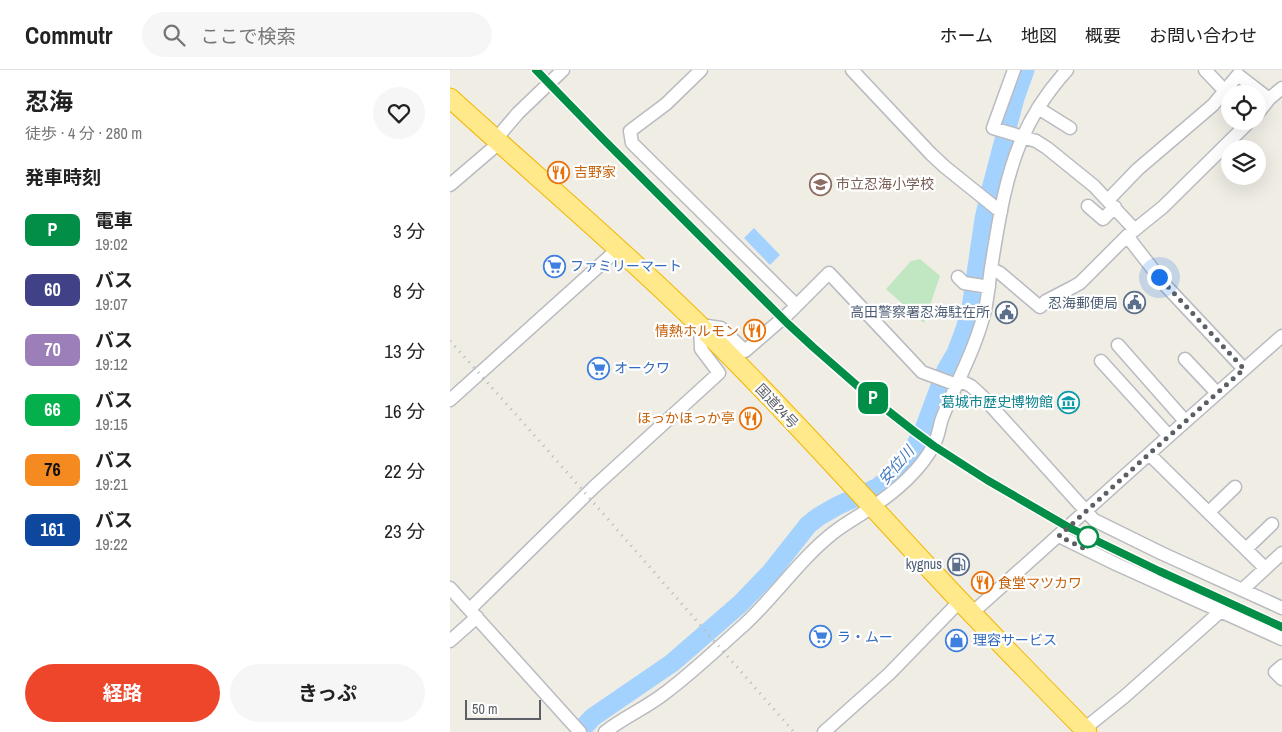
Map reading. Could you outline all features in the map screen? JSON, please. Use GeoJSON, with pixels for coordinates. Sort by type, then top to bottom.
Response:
{"type":"FeatureCollection","features":[{"type":"Feature","properties":{"kind":"highway","name":"国道24号"},"geometry":{"type":"LineString","coordinates":[[450,98],[619,248],[700,326],[1085,731]]}},
{"type":"Feature","properties":{"kind":"street"},"geometry":{"type":"LineString","coordinates":[[450,185],[497,141],[518,113],[563,70]]}},
{"type":"Feature","properties":{"kind":"street"},"geometry":{"type":"LineString","coordinates":[[701,70],[666,104],[630,131],[632,143],[796,305]]}},
{"type":"Feature","properties":{"kind":"street"},"geometry":{"type":"LineString","coordinates":[[852,70],[931,154],[998,210]]}},
{"type":"Feature","properties":{"kind":"street"},"geometry":{"type":"LineString","coordinates":[[1014,70],[993,128],[1036,141],[1060,157],[1112,204],[1166,286],[1244,369]]}},
{"type":"Feature","properties":{"kind":"street"},"geometry":{"type":"LineString","coordinates":[[605,732],[665,694],[764,606],[815,549],[871,504],[899,486],[934,446],[956,383],[974,346],[985,309],[986,286],[991,270],[998,210],[1020,136],[1049,91],[1067,70]]}},
{"type":"Feature","properties":{"kind":"street"},"geometry":{"type":"LineString","coordinates":[[1205,70],[1221,88]]}},
{"type":"Feature","properties":{"kind":"street"},"geometry":{"type":"LineString","coordinates":[[1229,85],[1238,75],[1251,85]]}},
{"type":"Feature","properties":{"kind":"street"},"geometry":{"type":"LineString","coordinates":[[1266,103],[1282,88]]}},
{"type":"Feature","properties":{"kind":"street"},"geometry":{"type":"LineString","coordinates":[[1088,206],[1103,220],[1112,204],[1138,169],[1212,105],[1221,94]]}},
{"type":"Feature","properties":{"kind":"street"},"geometry":{"type":"LineString","coordinates":[[1038,108],[1070,128]]}},
{"type":"Feature","properties":{"kind":"street"},"geometry":{"type":"LineString","coordinates":[[991,270],[1000,273],[1040,307],[1053,297],[1080,283],[1131,233],[1163,207],[1241,130]]}},
{"type":"Feature","properties":{"kind":"street"},"geometry":{"type":"LineString","coordinates":[[450,400],[619,248]]}},
{"type":"Feature","properties":{"kind":"street"},"geometry":{"type":"LineString","coordinates":[[450,641],[473,613],[594,487],[719,373],[700,349],[700,326],[721,328],[745,351],[829,273],[922,372],[934,377],[971,386],[983,397],[1094,520],[1242,590],[1280,604]]}},
{"type":"Feature","properties":{"kind":"street"},"geometry":{"type":"LineString","coordinates":[[962,280],[986,286]]}},
{"type":"Feature","properties":{"kind":"street"},"geometry":{"type":"LineString","coordinates":[[824,732],[966,607],[1059,536],[1168,436],[1282,336]]}},
{"type":"Feature","properties":{"kind":"street"},"geometry":{"type":"LineString","coordinates":[[1118,346],[1185,422]]}},
{"type":"Feature","properties":{"kind":"street"},"geometry":{"type":"LineString","coordinates":[[1185,359],[1217,393]]}},
{"type":"Feature","properties":{"kind":"street"},"geometry":{"type":"LineString","coordinates":[[1102,367],[1136,391],[1168,436]]}},
{"type":"Feature","properties":{"kind":"street"},"geometry":{"type":"LineString","coordinates":[[1149,454],[1265,568]]}},
{"type":"Feature","properties":{"kind":"street"},"geometry":{"type":"LineString","coordinates":[[1209,512],[1235,487]]}},
{"type":"Feature","properties":{"kind":"street"},"geometry":{"type":"LineString","coordinates":[[1246,549],[1272,524]]}},
{"type":"Feature","properties":{"kind":"street"},"geometry":{"type":"LineString","coordinates":[[1059,536],[1116,564],[1282,639]]}},
{"type":"Feature","properties":{"kind":"street"},"geometry":{"type":"LineString","coordinates":[[1242,590],[1282,553]]}},
{"type":"Feature","properties":{"kind":"street"},"geometry":{"type":"LineString","coordinates":[[450,588],[580,732]]}},
{"type":"Feature","properties":{"kind":"street"},"geometry":{"type":"LineString","coordinates":[[1085,731],[1221,611]]}},
{"type":"Feature","properties":{"kind":"street"},"geometry":{"type":"LineString","coordinates":[[1282,666],[1276,672],[1282,679]]}},
{"type":"Feature","properties":{"kind":"green space"},"geometry":{"type":"Polygon","coordinates":[[[920,259],[940,276],[924,323],[886,289],[911,261],[920,259]]]}},
{"type":"Feature","properties":{"kind":"water"},"geometry":{"type":"Polygon","coordinates":[[[754,228],[780,255],[770,265],[744,238],[754,228]]]}},
{"type":"Feature","properties":{"kind":"waterway","name":"安位川"},"geometry":{"type":"LineString","coordinates":[[579,732],[593,717],[672,663],[740,604],[771,572],[808,525],[837,506],[878,487],[889,478],[913,450],[924,429],[946,370],[956,353],[965,329],[971,308],[984,219],[990,193],[1015,98],[1025,70]]}},
{"type":"Feature","properties":{"kind":"railway"},"geometry":{"type":"LineString","coordinates":[[536,70],[787,323],[869,396],[915,432],[987,480],[1068,527],[1282,627]]}},
{"type":"Feature","properties":{"kind":"railway"},"geometry":{"type":"LineString","coordinates":[[450,341],[794,732]]}},
{"type":"Feature","properties":{"kind":"train","name":"P"},"geometry":{"type":"LineString","coordinates":[[536,70],[787,323],[869,396],[915,432],[987,480],[1068,527],[1282,627]]}},
{"type":"Feature","properties":{"kind":"place","name":"吉野家"},"geometry":{"type":"Point","coordinates":[558,172]}},
{"type":"Feature","properties":{"kind":"place","name":"市立忍海小学校"},"geometry":{"type":"Point","coordinates":[820,184]}},
{"type":"Feature","properties":{"kind":"place","name":"ファミリーマート"},"geometry":{"type":"Point","coordinates":[554,266]}},
{"type":"Feature","properties":{"kind":"place","name":"忍海郵便局"},"geometry":{"type":"Point","coordinates":[1134,303]}},
{"type":"Feature","properties":{"kind":"place","name":"高田警察署忍海駐在所"},"geometry":{"type":"Point","coordinates":[1006,312]}},
{"type":"Feature","properties":{"kind":"place","name":"情熱ホルモン"},"geometry":{"type":"Point","coordinates":[755,331]}},
{"type":"Feature","properties":{"kind":"place","name":"オークワ"},"geometry":{"type":"Point","coordinates":[598,368]}},
{"type":"Feature","properties":{"kind":"place","name":"葛城市歴史博物館"},"geometry":{"type":"Point","coordinates":[1069,402]}},
{"type":"Feature","properties":{"kind":"place","name":"ほっかほっか亭"},"geometry":{"type":"Point","coordinates":[751,418]}},
{"type":"Feature","properties":{"kind":"place","name":"kygnus"},"geometry":{"type":"Point","coordinates":[958,564]}},
{"type":"Feature","properties":{"kind":"place","name":"食堂マツカワ"},"geometry":{"type":"Point","coordinates":[982,583]}},
{"type":"Feature","properties":{"kind":"place","name":"ラ・ムー"},"geometry":{"type":"Point","coordinates":[821,637]}},
{"type":"Feature","properties":{"kind":"place","name":"理容サービス"},"geometry":{"type":"Point","coordinates":[957,640]}},
{"type":"Feature","properties":{"kind":"route"},"geometry":{"type":"LineString","coordinates":[[1088,537],[1087,550],[1059,536],[1244,369],[1159,277]]}}]}
